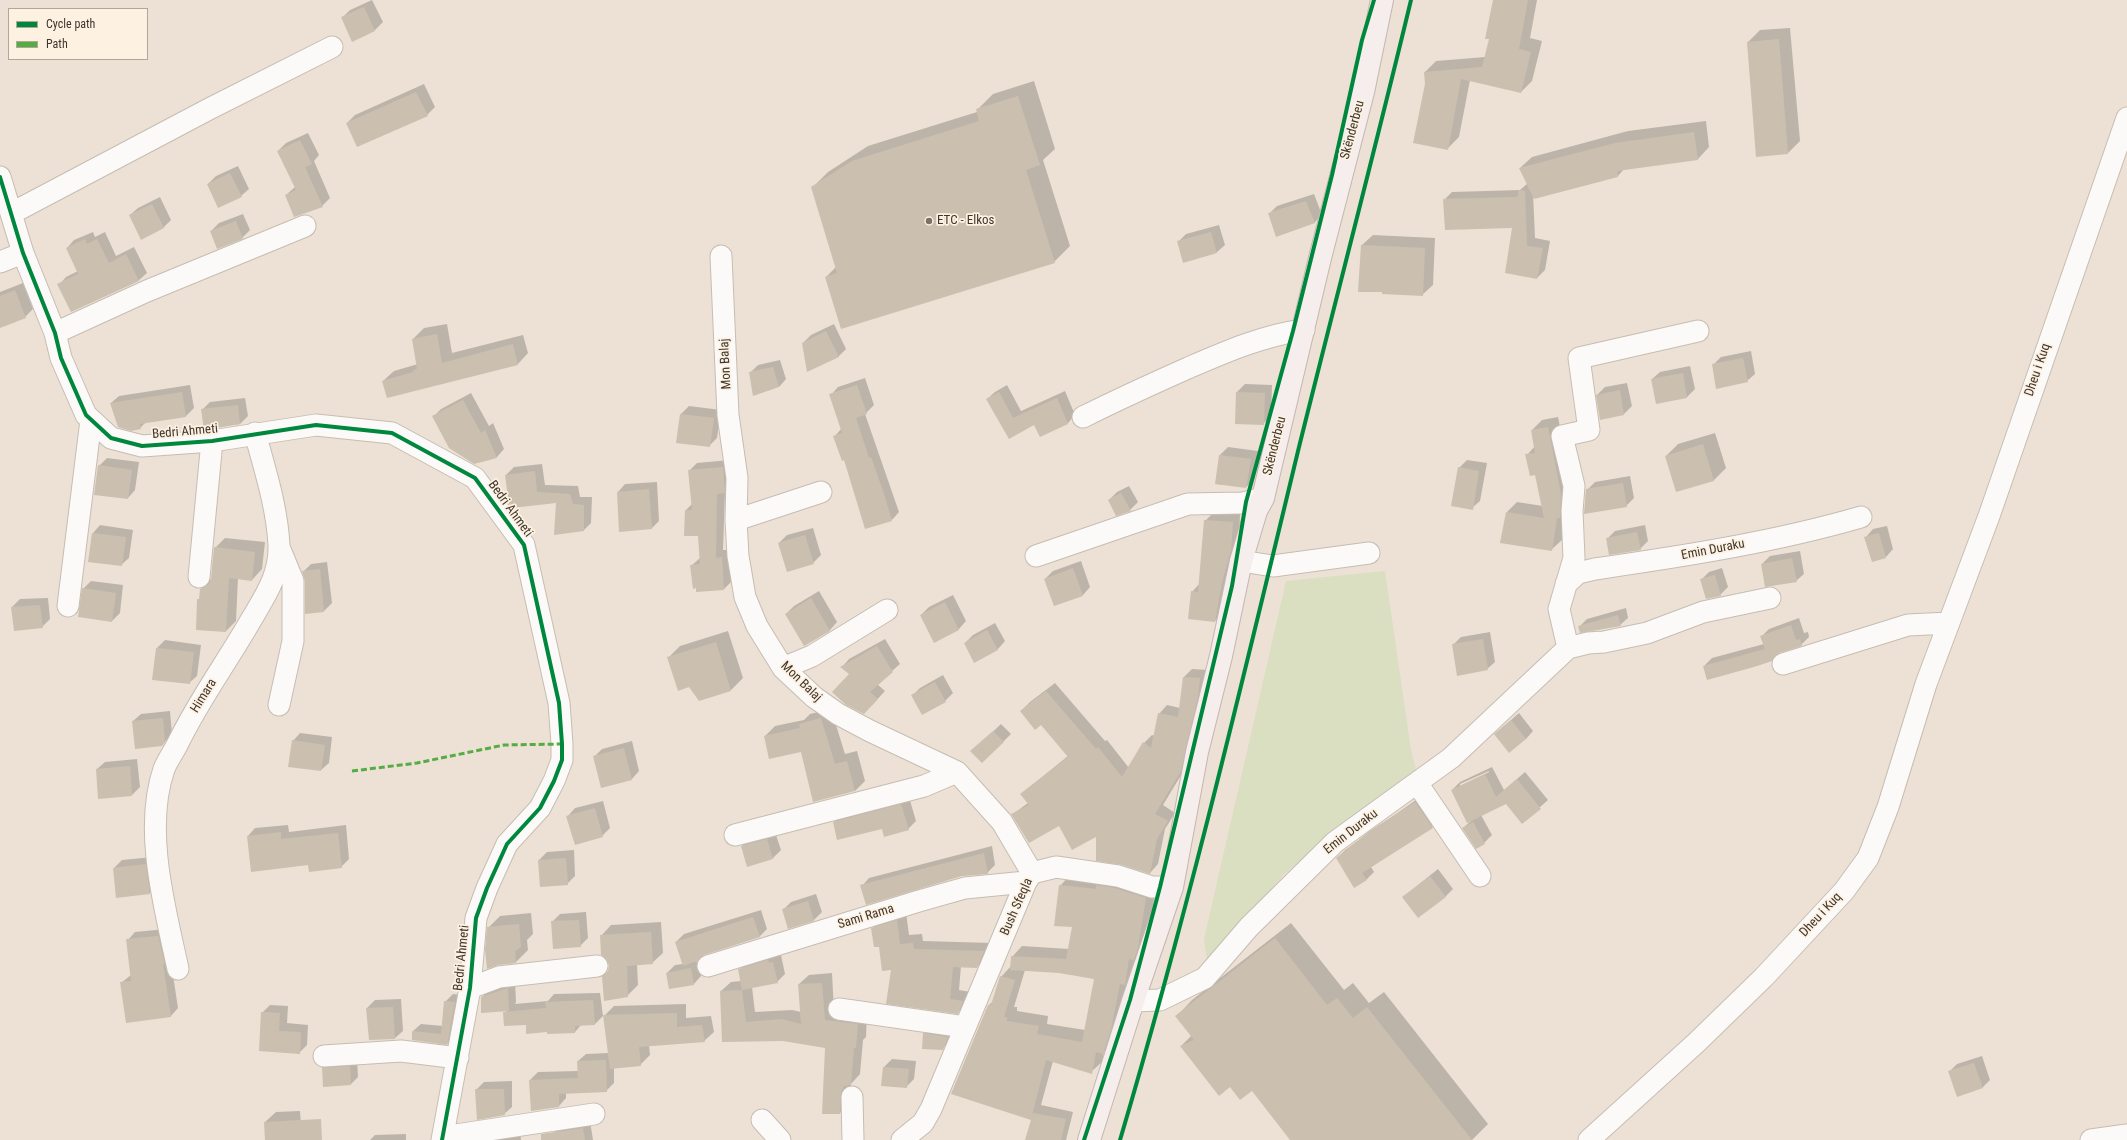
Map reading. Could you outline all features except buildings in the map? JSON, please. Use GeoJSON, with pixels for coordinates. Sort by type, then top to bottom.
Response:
{"type":"FeatureCollection","features":[{"type":"Feature","properties":{"kind":"main road","name":"Skënderbeu"},"geometry":{"type":"LineString","coordinates":[[1089,1140],[1132,1001],[1172,887],[1197,752],[1221,656],[1240,561],[1256,511],[1263,498],[1320,258],[1363,92],[1382,0]]}},
{"type":"Feature","properties":{"kind":"street"},"geometry":{"type":"LineString","coordinates":[[12,213],[209,109],[332,47]]}},
{"type":"Feature","properties":{"kind":"street","name":"Dheu i Kuq"},"geometry":{"type":"LineString","coordinates":[[1589,1140],[1696,1043],[1764,977],[1844,891],[1868,858],[1888,807],[1926,684],[1989,516],[2127,118]]}},
{"type":"Feature","properties":{"kind":"street","name":"Bedri Ahmeti"},"geometry":{"type":"LineString","coordinates":[[0,177],[12,213],[22,252],[55,333],[61,358],[86,415],[111,438],[142,446],[212,441],[255,433],[316,425],[392,432],[475,478],[524,545],[559,703],[562,760],[540,808],[507,844],[487,888],[476,918],[470,988],[443,1138]]}},
{"type":"Feature","properties":{"kind":"street"},"geometry":{"type":"LineString","coordinates":[[55,333],[147,290],[305,226]]}},
{"type":"Feature","properties":{"kind":"street"},"geometry":{"type":"LineString","coordinates":[[0,262],[22,252]]}},
{"type":"Feature","properties":{"kind":"street","name":"Mon Balaj"},"geometry":{"type":"LineString","coordinates":[[721,256],[728,415],[736,478],[738,556],[745,597],[757,626],[783,668],[814,697],[838,714],[957,772],[1002,822],[1029,877]]}},
{"type":"Feature","properties":{"kind":"street"},"geometry":{"type":"LineString","coordinates":[[1083,417],[1126,395],[1216,356],[1284,332],[1304,330]]}},
{"type":"Feature","properties":{"kind":"street"},"geometry":{"type":"LineString","coordinates":[[1698,331],[1579,358],[1589,430],[1562,436],[1574,486],[1572,511],[1574,558],[1559,609],[1568,648],[1647,633],[1703,612],[1770,598]]}},
{"type":"Feature","properties":{"kind":"street"},"geometry":{"type":"LineString","coordinates":[[68,606],[91,420]]}},
{"type":"Feature","properties":{"kind":"street","name":"Himara"},"geometry":{"type":"LineString","coordinates":[[178,969],[162,895],[156,836],[158,802],[164,769],[186,726],[241,638],[274,580],[279,546],[271,492],[255,433]]}},
{"type":"Feature","properties":{"kind":"street"},"geometry":{"type":"LineString","coordinates":[[199,577],[212,441]]}},
{"type":"Feature","properties":{"kind":"street"},"geometry":{"type":"LineString","coordinates":[[736,520],[821,492]]}},
{"type":"Feature","properties":{"kind":"street"},"geometry":{"type":"LineString","coordinates":[[1036,556],[1188,504],[1243,503],[1263,498]]}},
{"type":"Feature","properties":{"kind":"street","name":"Emin Duraku"},"geometry":{"type":"LineString","coordinates":[[1566,584],[1578,574],[1595,569],[1722,548],[1826,527],[1861,517]]}},
{"type":"Feature","properties":{"kind":"street"},"geometry":{"type":"LineString","coordinates":[[279,546],[293,581],[293,641],[279,705]]}},
{"type":"Feature","properties":{"kind":"street"},"geometry":{"type":"LineString","coordinates":[[1240,561],[1273,566],[1369,553]]}},
{"type":"Feature","properties":{"kind":"street"},"geometry":{"type":"LineString","coordinates":[[783,668],[812,656],[887,610]]}},
{"type":"Feature","properties":{"kind":"street"},"geometry":{"type":"LineString","coordinates":[[1783,664],[1908,625],[1949,623]]}},
{"type":"Feature","properties":{"kind":"street","name":"Emin Duraku"},"geometry":{"type":"LineString","coordinates":[[1132,1001],[1160,1000],[1206,978],[1249,927],[1335,842],[1451,758],[1568,648]]}},
{"type":"Feature","properties":{"kind":"street"},"geometry":{"type":"LineString","coordinates":[[735,835],[924,786],[957,772]]}},
{"type":"Feature","properties":{"kind":"street"},"geometry":{"type":"LineString","coordinates":[[1417,783],[1480,876]]}},
{"type":"Feature","properties":{"kind":"street","name":"Bush Sfeqla"},"geometry":{"type":"LineString","coordinates":[[902,1140],[922,1123],[931,1109],[1029,877],[1056,867],[1118,876],[1152,887],[1172,887]]}},
{"type":"Feature","properties":{"kind":"street","name":"Sami Rama"},"geometry":{"type":"LineString","coordinates":[[708,966],[919,900],[965,888],[1029,877]]}},
{"type":"Feature","properties":{"kind":"street","name":"Bedri Ahmeti"},"geometry":{"type":"LineString","coordinates":[[470,988],[499,977],[597,966]]}},
{"type":"Feature","properties":{"kind":"street"},"geometry":{"type":"LineString","coordinates":[[839,1009],[965,1027]]}},
{"type":"Feature","properties":{"kind":"street"},"geometry":{"type":"LineString","coordinates":[[324,1056],[401,1052],[458,1058]]}},
{"type":"Feature","properties":{"kind":"street"},"geometry":{"type":"LineString","coordinates":[[852,1097],[853,1140]]}},
{"type":"Feature","properties":{"kind":"street"},"geometry":{"type":"LineString","coordinates":[[443,1138],[594,1114]]}},
{"type":"Feature","properties":{"kind":"street"},"geometry":{"type":"LineString","coordinates":[[762,1120],[780,1140]]}},
{"type":"Feature","properties":{"kind":"street"},"geometry":{"type":"LineString","coordinates":[[2091,1140],[2127,1135]]}},
{"type":"Feature","properties":{"kind":"green space"},"geometry":{"type":"Polygon","coordinates":[[[1385,571],[1411,750],[1417,774],[1367,807],[1284,874],[1243,923],[1207,961],[1204,939],[1286,581],[1385,571]]]}},
{"type":"Feature","properties":{"kind":"marked path"},"geometry":{"type":"LineString","coordinates":[[352,771],[417,763],[504,745],[562,744]]}},
{"type":"Feature","properties":{"kind":"cycle path"},"geometry":{"type":"LineString","coordinates":[[1084,1140],[1130,1000],[1160,887],[1232,586],[1246,502],[1293,331],[1332,175],[1362,40],[1374,0]]}},
{"type":"Feature","properties":{"kind":"cycle path"},"geometry":{"type":"LineString","coordinates":[[1120,1140],[1169,968],[1214,795],[1411,0]]}},
{"type":"Feature","properties":{"kind":"cycle path"},"geometry":{"type":"LineString","coordinates":[[0,177],[23,253],[55,333],[61,358],[86,415],[111,438],[142,446],[212,441],[316,425],[392,433],[475,478],[524,545],[559,703],[562,760],[554,781],[540,808],[507,844],[487,888],[476,918],[470,988],[442,1140]]}},
{"type":"Feature","properties":{"kind":"place","name":"ETC - Elkos"},"geometry":{"type":"Point","coordinates":[929,221]}}]}
